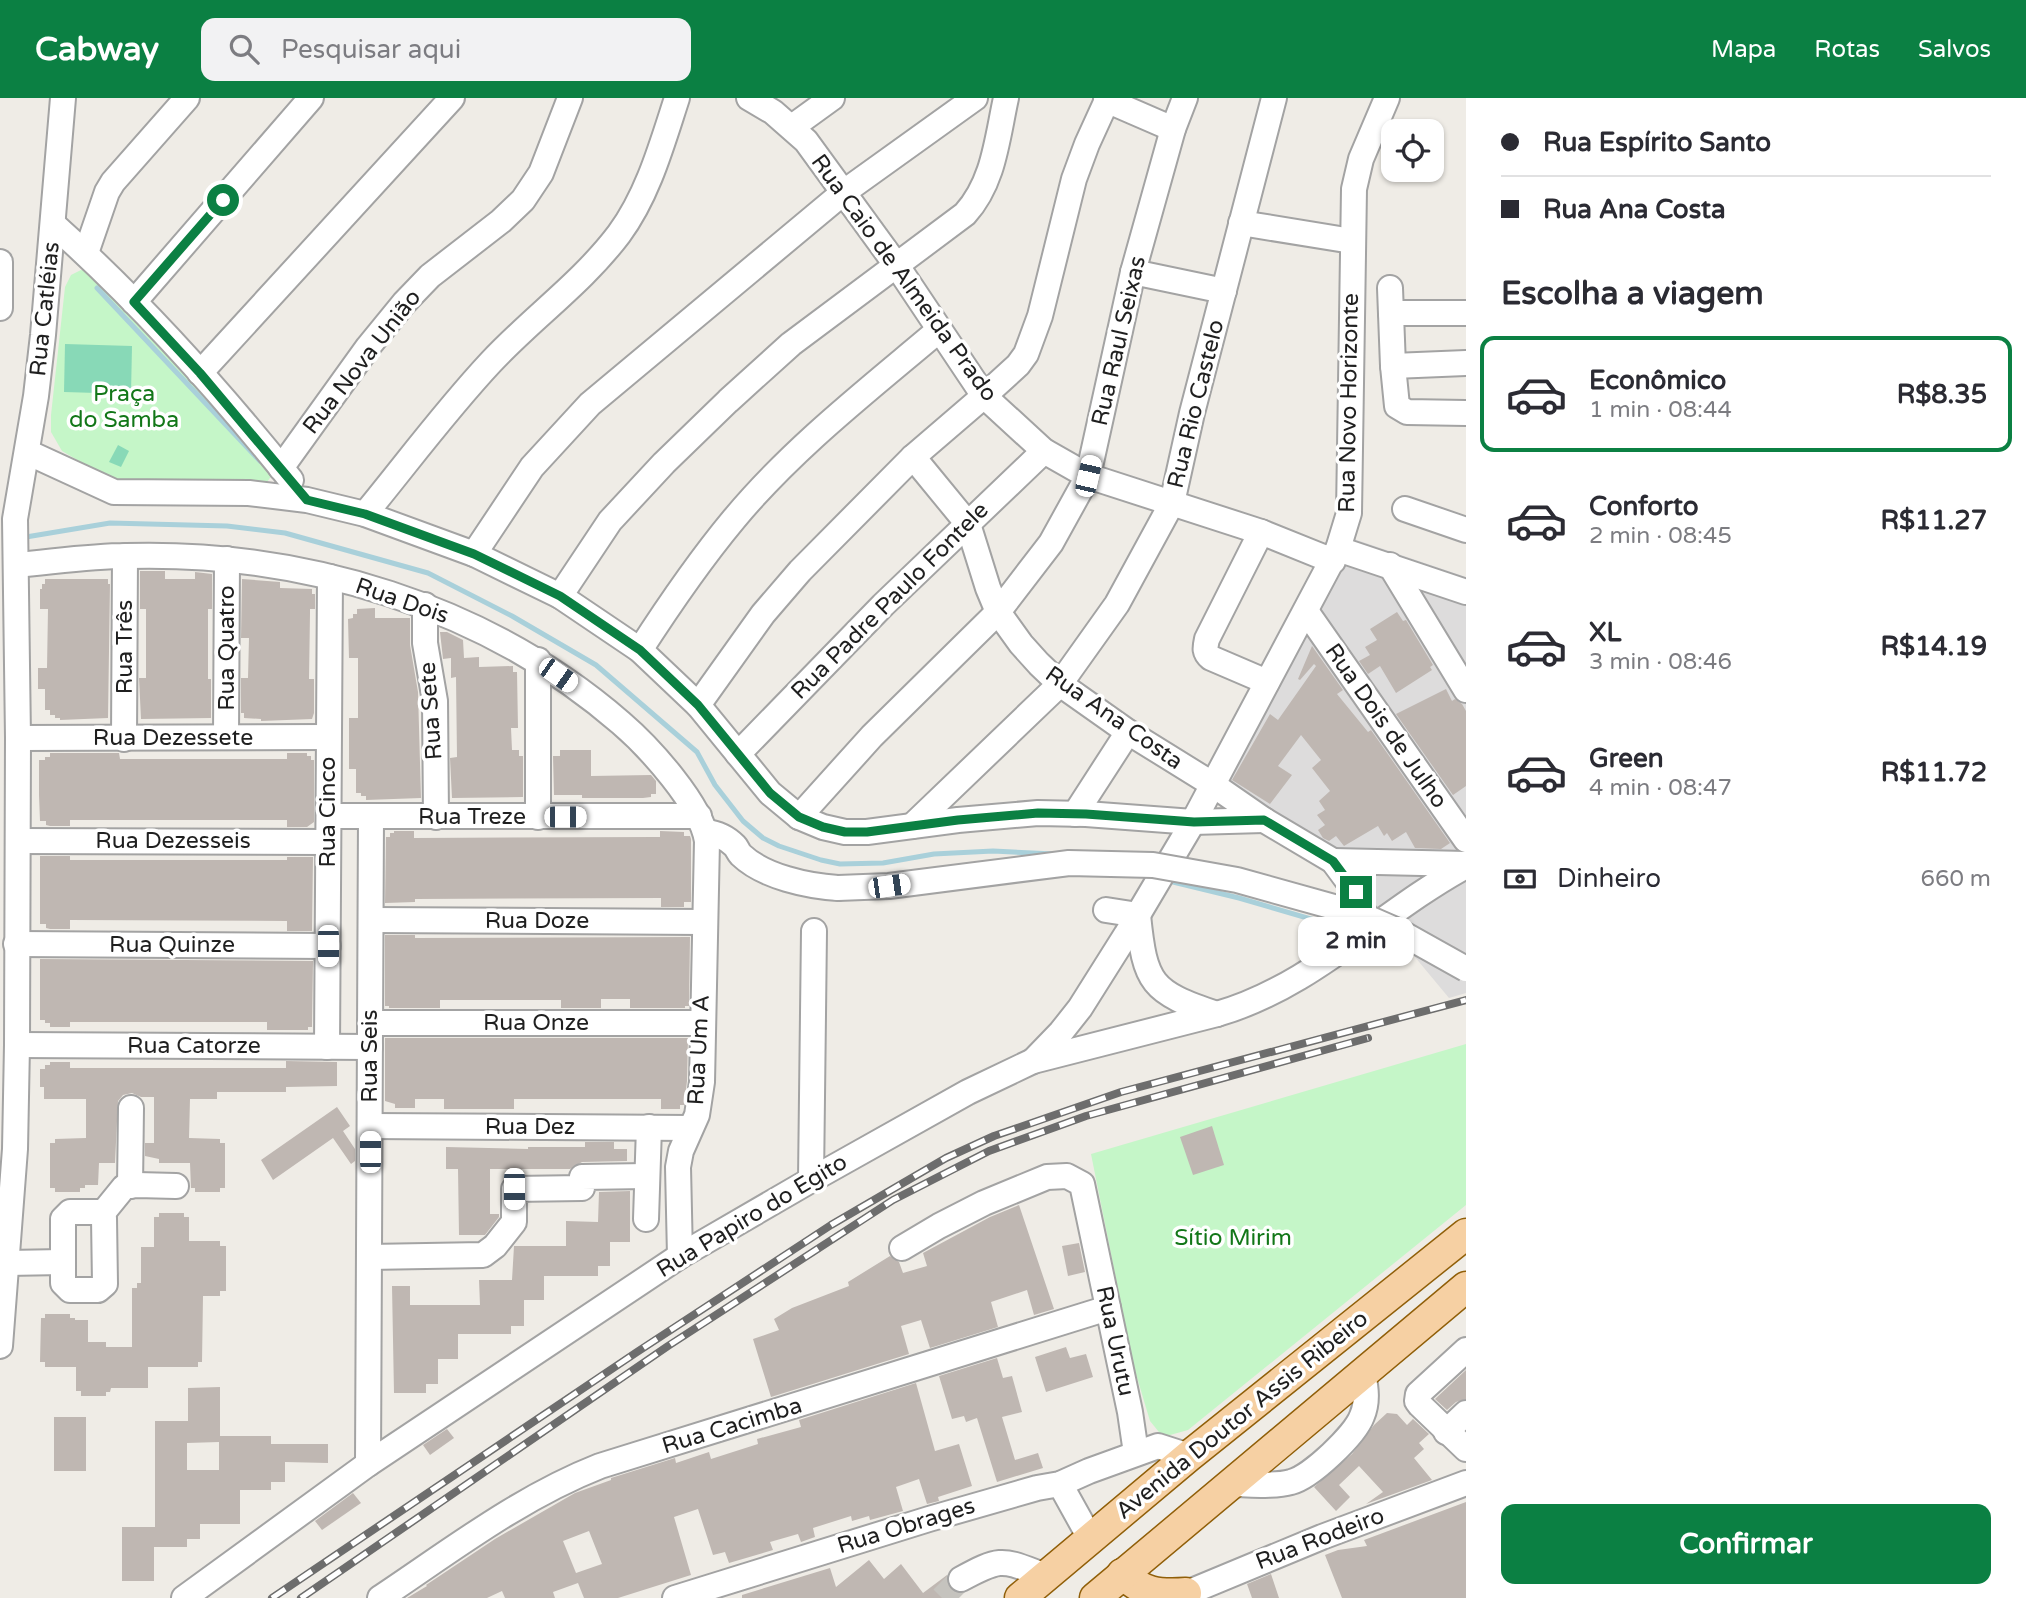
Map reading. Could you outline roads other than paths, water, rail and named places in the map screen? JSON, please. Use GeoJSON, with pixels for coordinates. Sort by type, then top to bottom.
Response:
{"type":"FeatureCollection","features":[{"type":"Feature","properties":{"kind":"main road","name":"Avenida Doutor Assis Ribeiro"},"geometry":{"type":"LineString","coordinates":[[1020,1598],[1189,1455],[1466,1234]]}},
{"type":"Feature","properties":{"kind":"main road","name":"Avenida Doutor Assis Ribeiro"},"geometry":{"type":"LineString","coordinates":[[1095,1598],[1466,1287]]}},
{"type":"Feature","properties":{"kind":"main road"},"geometry":{"type":"LineString","coordinates":[[1122,1574],[1137,1587],[1148,1592],[1181,1595]]}},
{"type":"Feature","properties":{"kind":"street","name":"Rua Catléias"},"geometry":{"type":"LineString","coordinates":[[0,1346],[15,1149],[17,1045],[18,738],[15,519],[36,394],[54,225],[63,98]]}},
{"type":"Feature","properties":{"kind":"street"},"geometry":{"type":"LineString","coordinates":[[86,253],[113,182],[187,98]]}},
{"type":"Feature","properties":{"kind":"street"},"geometry":{"type":"LineString","coordinates":[[134,302],[311,98]]}},
{"type":"Feature","properties":{"kind":"street"},"geometry":{"type":"LineString","coordinates":[[200,373],[452,98]]}},
{"type":"Feature","properties":{"kind":"street","name":"Rua Nova União"},"geometry":{"type":"LineString","coordinates":[[282,468],[368,347],[404,303],[430,276],[501,221],[523,200],[541,173],[570,98]]}},
{"type":"Feature","properties":{"kind":"street"},"geometry":{"type":"LineString","coordinates":[[365,514],[475,380],[498,355],[573,286],[619,234],[638,203],[677,98]]}},
{"type":"Feature","properties":{"kind":"street","name":"Rua Caio de Almeida Prado"},"geometry":{"type":"LineString","coordinates":[[749,98],[792,127],[897,265],[984,396],[1044,451],[1088,476],[1261,533],[1336,555],[1390,565],[1466,592]]}},
{"type":"Feature","properties":{"kind":"street"},"geometry":{"type":"LineString","coordinates":[[792,127],[832,98]]}},
{"type":"Feature","properties":{"kind":"street"},"geometry":{"type":"LineString","coordinates":[[474,554],[532,467],[590,404],[844,192],[975,98]]}},
{"type":"Feature","properties":{"kind":"street"},"geometry":{"type":"LineString","coordinates":[[560,596],[610,521],[664,463],[791,344],[965,214],[977,200],[992,164],[1006,98]]}},
{"type":"Feature","properties":{"kind":"street","name":"Rua Raul Seixas"},"geometry":{"type":"LineString","coordinates":[[799,817],[872,736],[998,612],[1051,543],[1074,504],[1088,476],[1133,272],[1173,129],[1185,98]]}},
{"type":"Feature","properties":{"kind":"street","name":"Rua Rio Castelo"},"geometry":{"type":"LineString","coordinates":[[912,827],[1060,684],[1117,604],[1172,503],[1192,413],[1274,98]]}},
{"type":"Feature","properties":{"kind":"street","name":"Rua Novo Horizonte"},"geometry":{"type":"LineString","coordinates":[[1033,1061],[1080,1008],[1194,822],[1266,682],[1336,555],[1349,513],[1354,189],[1361,159],[1387,98]]}},
{"type":"Feature","properties":{"kind":"street"},"geometry":{"type":"LineString","coordinates":[[698,705],[763,614],[800,571],[913,457],[1018,365],[1033,339],[1074,179],[1107,99],[1173,129]]}},
{"type":"Feature","properties":{"kind":"street"},"geometry":{"type":"LineString","coordinates":[[1241,223],[1352,242]]}},
{"type":"Feature","properties":{"kind":"street"},"geometry":{"type":"LineString","coordinates":[[54,225],[86,253],[200,373],[307,500]]}},
{"type":"Feature","properties":{"kind":"street"},"geometry":{"type":"LineString","coordinates":[[0,262],[0,308]]}},
{"type":"Feature","properties":{"kind":"street"},"geometry":{"type":"LineString","coordinates":[[1133,272],[1224,291]]}},
{"type":"Feature","properties":{"kind":"street"},"geometry":{"type":"LineString","coordinates":[[1390,288],[1395,401],[1402,411],[1466,413]]}},
{"type":"Feature","properties":{"kind":"street"},"geometry":{"type":"LineString","coordinates":[[1391,313],[1466,313]]}},
{"type":"Feature","properties":{"kind":"street"},"geometry":{"type":"LineString","coordinates":[[640,650],[677,594],[734,519],[789,461],[841,413],[939,330]]}},
{"type":"Feature","properties":{"kind":"street"},"geometry":{"type":"LineString","coordinates":[[1393,366],[1466,363]]}},
{"type":"Feature","properties":{"kind":"street","name":"Rua Padre Paulo Fontele"},"geometry":{"type":"LineString","coordinates":[[738,754],[883,605],[1044,451]]}},
{"type":"Feature","properties":{"kind":"street"},"geometry":{"type":"LineString","coordinates":[[27,452],[114,492],[249,493],[307,500],[365,514],[474,554],[560,596],[640,650],[698,705],[770,793],[799,817],[823,827],[845,832],[867,832],[1001,815],[1075,814],[1194,822],[1264,820]]}},
{"type":"Feature","properties":{"kind":"street","name":"Rua Ana Costa"},"geometry":{"type":"LineString","coordinates":[[913,457],[968,524],[998,612],[1021,644],[1060,684],[1128,732],[1333,861],[1356,892],[1369,929]]}},
{"type":"Feature","properties":{"kind":"street"},"geometry":{"type":"LineString","coordinates":[[1405,509],[1466,530]]}},
{"type":"Feature","properties":{"kind":"street"},"geometry":{"type":"LineString","coordinates":[[1261,533],[1206,639],[1205,647],[1211,658],[1266,682]]}},
{"type":"Feature","properties":{"kind":"street","name":"Rua Dois"},"geometry":{"type":"LineString","coordinates":[[15,560],[125,555],[228,559],[330,577],[425,605],[538,660],[598,703],[632,732],[675,781],[704,830],[715,833],[735,846],[740,855],[792,881],[838,888],[889,886],[1069,863],[1119,862],[1153,865],[1211,873],[1359,914],[1409,937],[1466,969]]}},
{"type":"Feature","properties":{"kind":"street","name":"Rua Três"},"geometry":{"type":"LineString","coordinates":[[124,738],[125,555]]}},
{"type":"Feature","properties":{"kind":"street","name":"Rua Quatro"},"geometry":{"type":"LineString","coordinates":[[226,737],[228,559]]}},
{"type":"Feature","properties":{"kind":"street"},"geometry":{"type":"LineString","coordinates":[[1390,565],[1466,690]]}},
{"type":"Feature","properties":{"kind":"street","name":"Rua Cinco"},"geometry":{"type":"LineString","coordinates":[[327,1047],[330,577]]}},
{"type":"Feature","properties":{"kind":"street","name":"Rua Sete"},"geometry":{"type":"LineString","coordinates":[[425,605],[425,643],[435,701],[436,817]]}},
{"type":"Feature","properties":{"kind":"street","name":"Rua Dois de Julho"},"geometry":{"type":"LineString","coordinates":[[1306,611],[1466,840]]}},
{"type":"Feature","properties":{"kind":"street"},"geometry":{"type":"LineString","coordinates":[[538,660],[538,817]]}},
{"type":"Feature","properties":{"kind":"street"},"geometry":{"type":"LineString","coordinates":[[1075,814],[1128,732]]}},
{"type":"Feature","properties":{"kind":"street","name":"Rua Dezessete"},"geometry":{"type":"LineString","coordinates":[[18,738],[328,737]]}},
{"type":"Feature","properties":{"kind":"street","name":"Rua Treze"},"geometry":{"type":"LineString","coordinates":[[329,816],[538,817],[704,830]]}},
{"type":"Feature","properties":{"kind":"street","name":"Rua Seis"},"geometry":{"type":"LineString","coordinates":[[368,1464],[371,817]]}},
{"type":"Feature","properties":{"kind":"street","name":"Rua Um A"},"geometry":{"type":"LineString","coordinates":[[680,1256],[678,1167],[681,1150],[699,1106],[704,830]]}},
{"type":"Feature","properties":{"kind":"street","name":"Rua Dezesseis"},"geometry":{"type":"LineString","coordinates":[[18,841],[328,842]]}},
{"type":"Feature","properties":{"kind":"street"},"geometry":{"type":"LineString","coordinates":[[1333,861],[1466,865]]}},
{"type":"Feature","properties":{"kind":"street","name":"Rua Papiro do Egito"},"geometry":{"type":"LineString","coordinates":[[184,1598],[368,1464],[680,1256],[811,1180],[968,1092],[1033,1061],[1217,1014],[1272,993],[1304,975],[1466,865]]}},
{"type":"Feature","properties":{"kind":"street"},"geometry":{"type":"LineString","coordinates":[[1106,910],[1138,915],[1144,961],[1154,982],[1171,996],[1217,1014]]}},
{"type":"Feature","properties":{"kind":"street","name":"Rua Doze"},"geometry":{"type":"LineString","coordinates":[[371,920],[704,922]]}},
{"type":"Feature","properties":{"kind":"street"},"geometry":{"type":"LineString","coordinates":[[811,1180],[814,931]]}},
{"type":"Feature","properties":{"kind":"street","name":"Rua Quinze"},"geometry":{"type":"LineString","coordinates":[[16,944],[328,946]]}},
{"type":"Feature","properties":{"kind":"street","name":"Rua Onze"},"geometry":{"type":"LineString","coordinates":[[370,1035],[702,1023]]}},
{"type":"Feature","properties":{"kind":"street","name":"Rua Catorze"},"geometry":{"type":"LineString","coordinates":[[17,1045],[327,1047],[370,1035]]}},
{"type":"Feature","properties":{"kind":"street"},"geometry":{"type":"LineString","coordinates":[[130,1186],[131,1108]]}},
{"type":"Feature","properties":{"kind":"street","name":"Rua Dez"},"geometry":{"type":"LineString","coordinates":[[370,1126],[690,1128]]}},
{"type":"Feature","properties":{"kind":"street"},"geometry":{"type":"LineString","coordinates":[[646,1219],[649,1128]]}},
{"type":"Feature","properties":{"kind":"street"},"geometry":{"type":"LineString","coordinates":[[369,1257],[483,1255],[495,1247],[514,1222],[514,1189],[582,1188],[582,1177],[647,1176]]}},
{"type":"Feature","properties":{"kind":"street","name":"Rua Urutu"},"geometry":{"type":"LineString","coordinates":[[902,1248],[961,1214],[1035,1182],[1059,1176],[1082,1184],[1130,1412],[1136,1453]]}},
{"type":"Feature","properties":{"kind":"street"},"geometry":{"type":"LineString","coordinates":[[102,1214],[65,1214],[63,1283],[70,1290],[102,1288],[105,1284],[102,1214],[119,1191],[130,1186],[176,1186]]}},
{"type":"Feature","properties":{"kind":"street"},"geometry":{"type":"LineString","coordinates":[[7,1263],[63,1262]]}},
{"type":"Feature","properties":{"kind":"street","name":"Rua Cacimba"},"geometry":{"type":"LineString","coordinates":[[380,1598],[415,1588],[516,1506],[567,1479],[600,1466],[1108,1308]]}},
{"type":"Feature","properties":{"kind":"street"},"geometry":{"type":"LineString","coordinates":[[1466,1350],[1418,1394],[1417,1398],[1420,1405],[1466,1449]]}},
{"type":"Feature","properties":{"kind":"street"},"geometry":{"type":"LineString","coordinates":[[1231,1484],[1290,1483],[1315,1468],[1356,1429],[1366,1404],[1363,1373]]}},
{"type":"Feature","properties":{"kind":"street"},"geometry":{"type":"LineString","coordinates":[[1446,1432],[1466,1413]]}},
{"type":"Feature","properties":{"kind":"street"},"geometry":{"type":"LineString","coordinates":[[1136,1453],[1158,1446],[1189,1455]]}},
{"type":"Feature","properties":{"kind":"street","name":"Rua Obrages"},"geometry":{"type":"LineString","coordinates":[[675,1598],[929,1519],[1060,1484],[1136,1453]]}},
{"type":"Feature","properties":{"kind":"street","name":"Rua Rodeiro"},"geometry":{"type":"LineString","coordinates":[[1181,1595],[1466,1483]]}},
{"type":"Feature","properties":{"kind":"street"},"geometry":{"type":"LineString","coordinates":[[1060,1484],[1090,1538]]}},
{"type":"Feature","properties":{"kind":"street"},"geometry":{"type":"LineString","coordinates":[[961,1579],[989,1564],[1005,1562],[1045,1576]]}},
{"type":"Feature","properties":{"kind":"waterway"},"geometry":{"type":"LineString","coordinates":[[97,288],[260,461]]}},
{"type":"Feature","properties":{"kind":"waterway"},"geometry":{"type":"LineString","coordinates":[[20,538],[110,523],[227,526],[285,533],[428,573],[512,616],[596,665],[697,752],[715,785],[743,821],[763,838],[779,846],[840,864],[883,863],[934,854],[993,851],[1054,854]]}},
{"type":"Feature","properties":{"kind":"waterway"},"geometry":{"type":"LineString","coordinates":[[1173,882],[1328,924]]}},
{"type":"Feature","properties":{"kind":"tunnel"},"geometry":{"type":"LineString","coordinates":[[942,1598],[961,1579]]}},
{"type":"Feature","properties":{"kind":"railway"},"geometry":{"type":"LineString","coordinates":[[272,1598],[831,1225],[946,1158],[994,1136],[1121,1092],[1466,1000]]}},
{"type":"Feature","properties":{"kind":"railway"},"geometry":{"type":"LineString","coordinates":[[301,1598],[668,1346],[893,1200],[989,1151],[1086,1116],[1368,1038]]}},
{"type":"Feature","properties":{"kind":"park label","name":"Praça do Samba"},"geometry":{"type":"Point","coordinates":[124,407]}},
{"type":"Feature","properties":{"kind":"park label","name":"Sítio Mirim"},"geometry":{"type":"Point","coordinates":[1233,1238]}}]}
